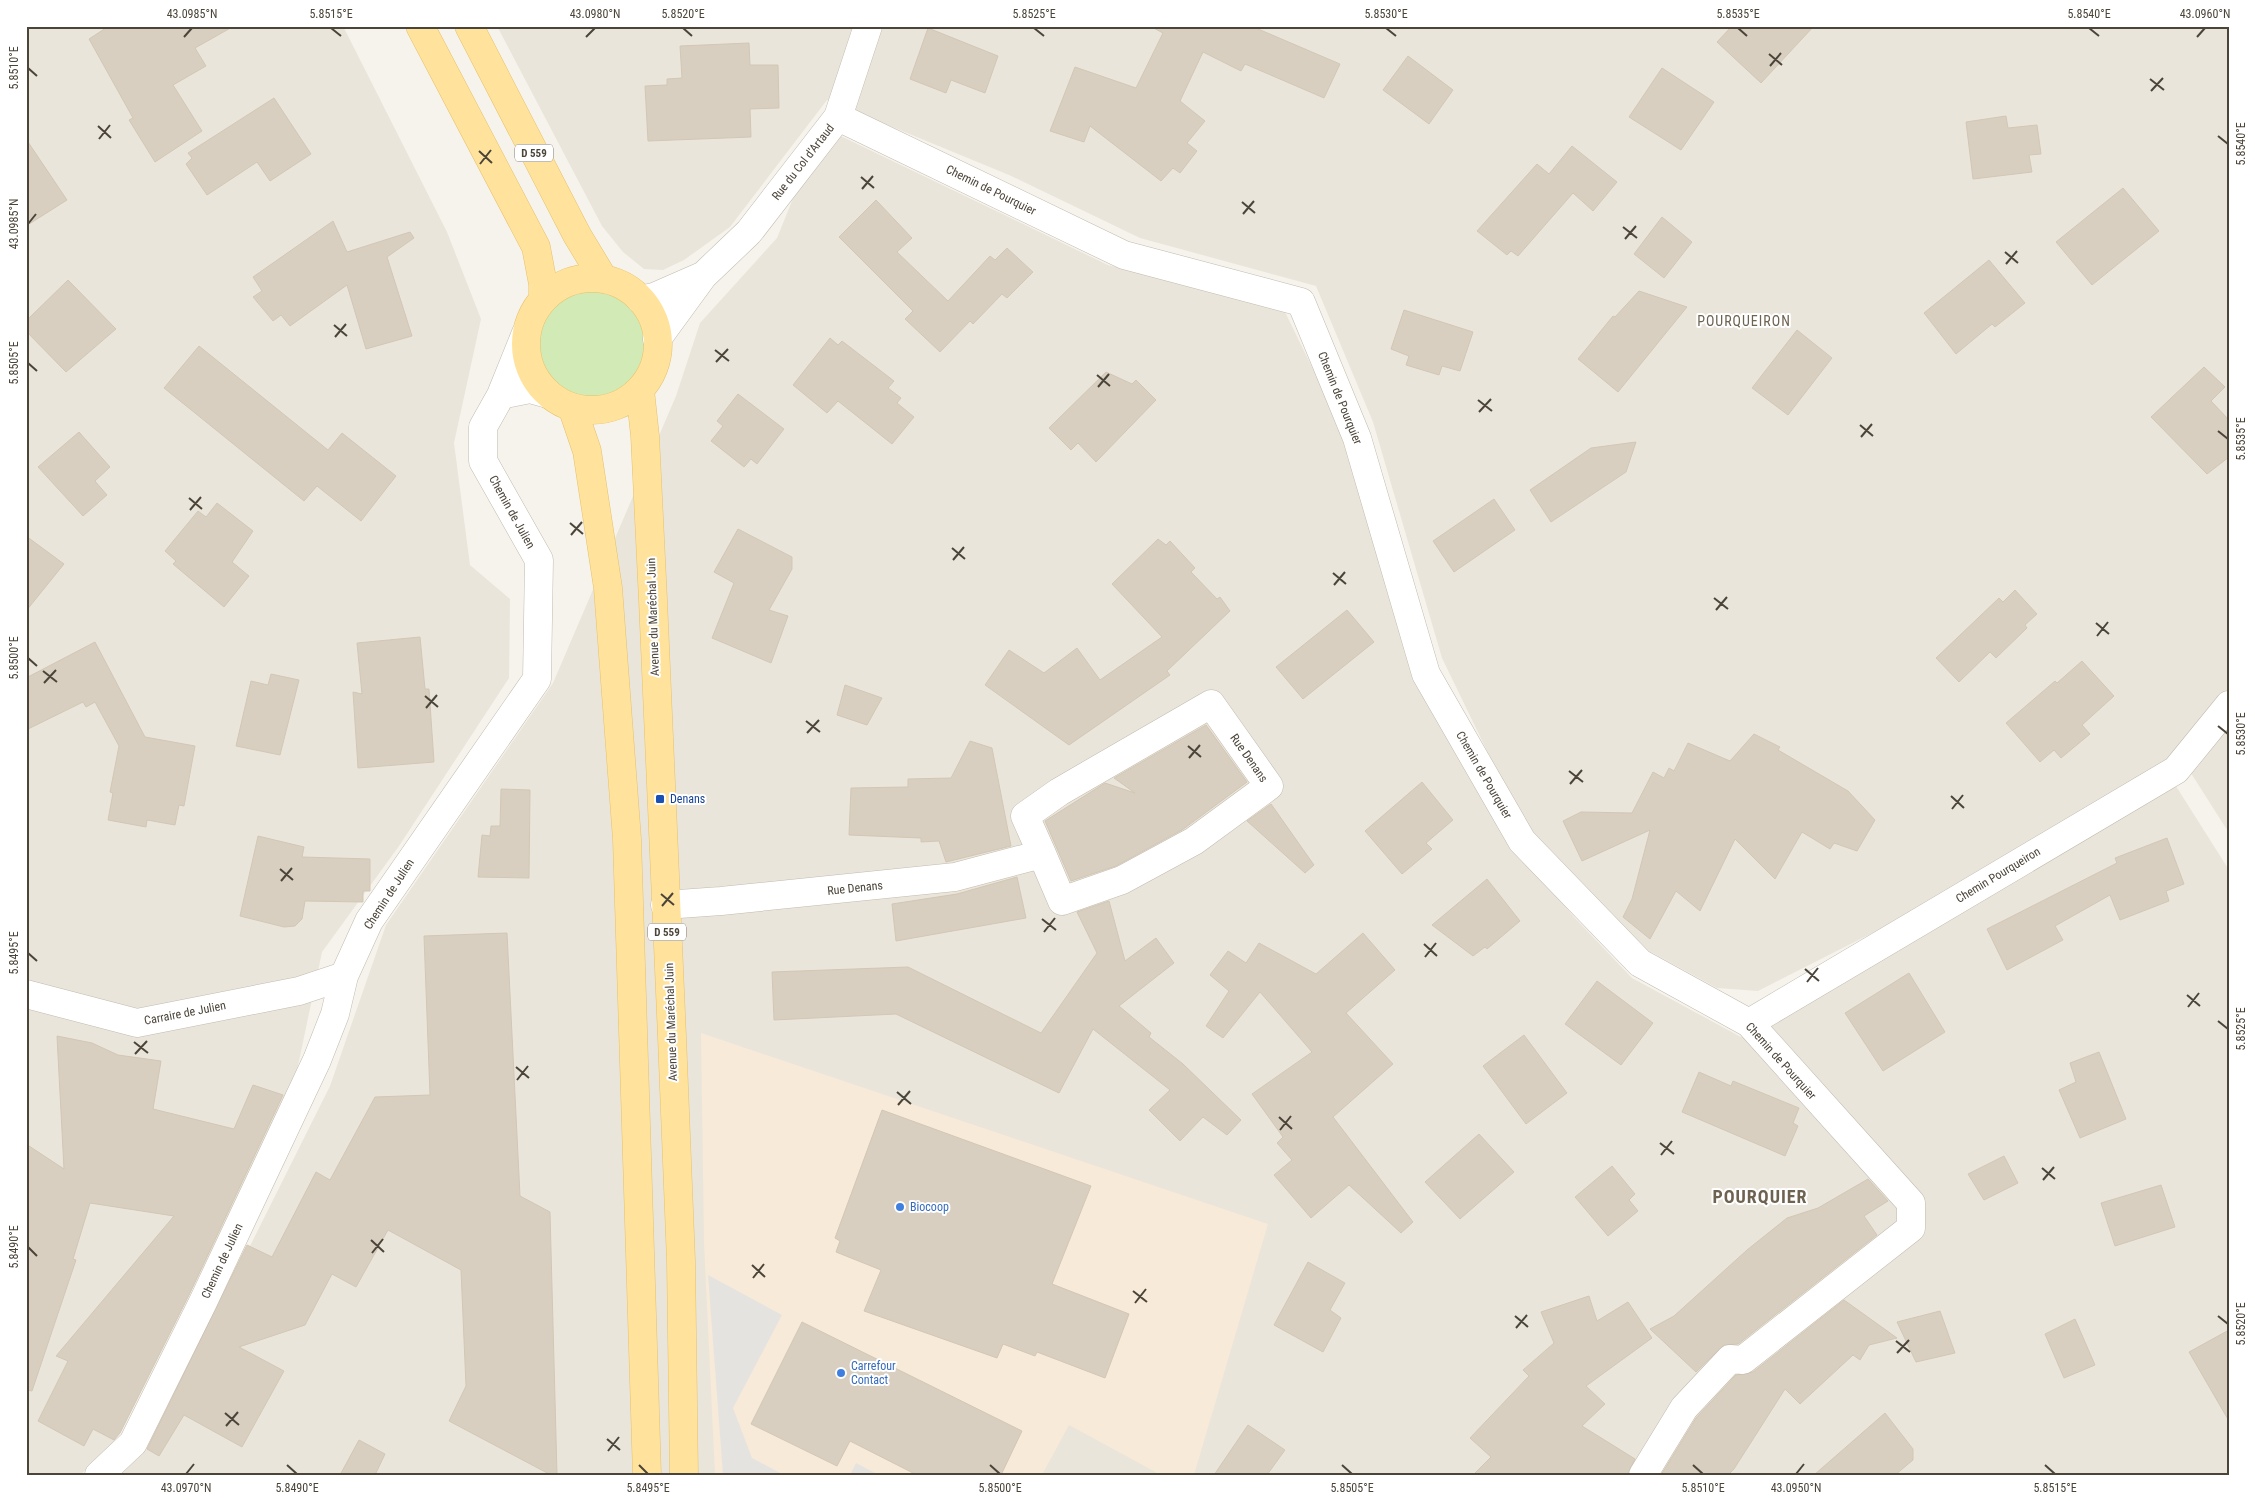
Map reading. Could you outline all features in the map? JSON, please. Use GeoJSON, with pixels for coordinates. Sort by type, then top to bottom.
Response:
{"type":"FeatureCollection","features":[{"type":"Feature","properties":{"kind":"main road"},"geometry":{"type":"LineString","coordinates":[[420,26],[536,247],[543,284],[543,299]]}},
{"type":"Feature","properties":{"kind":"main road","name":"D 559"},"geometry":{"type":"LineString","coordinates":[[469,26],[577,235],[603,278]]}},
{"type":"Feature","properties":{"kind":"main road"},"geometry":{"type":"LineString","coordinates":[[587,277],[603,278],[622,284],[650,310],[657,330],[658,352],[652,372],[640,390],[625,402],[608,408],[590,410],[572,407],[548,394],[538,383],[526,353],[526,333],[532,315],[543,299],[556,288],[570,281],[587,277]]}},
{"type":"Feature","properties":{"kind":"main road","name":"Avenue du Maréchal Juin"},"geometry":{"type":"LineString","coordinates":[[640,390],[645,436],[653,600],[681,1261],[684,1475]]}},
{"type":"Feature","properties":{"kind":"main road"},"geometry":{"type":"LineString","coordinates":[[572,407],[587,451],[608,588],[626,829],[647,1475]]}},
{"type":"Feature","properties":{"kind":"street","name":"Rue du Col d'Artaud"},"geometry":{"type":"LineString","coordinates":[[657,339],[703,276],[749,232],[838,117],[868,26]]}},
{"type":"Feature","properties":{"kind":"street","name":"Chemin de Pourquier"},"geometry":{"type":"LineString","coordinates":[[838,117],[1124,255],[1301,302],[1357,438],[1426,674],[1522,841],[1640,963],[1749,1023],[1911,1203],[1911,1228],[1743,1360],[1730,1359],[1684,1408],[1642,1475]]}},
{"type":"Feature","properties":{"kind":"street","name":"Rue du Col d'Artaud"},"geometry":{"type":"LineString","coordinates":[[641,300],[654,297],[703,276]]}},
{"type":"Feature","properties":{"kind":"street","name":"Chemin de Julien"},"geometry":{"type":"LineString","coordinates":[[99,1475],[133,1443],[203,1302],[317,1060],[335,1014],[344,976],[369,921],[537,679],[539,560],[483,460],[483,426],[501,395],[526,333]]}},
{"type":"Feature","properties":{"kind":"street"},"geometry":{"type":"LineString","coordinates":[[501,395],[530,389],[548,394]]}},
{"type":"Feature","properties":{"kind":"street","name":"Rue Denans"},"geometry":{"type":"LineString","coordinates":[[1211,704],[1269,786],[1194,841],[1122,880],[1062,901],[1042,854],[1025,816],[1059,792],[1211,704]]}},
{"type":"Feature","properties":{"kind":"street","name":"Chemin Pourqueiron"},"geometry":{"type":"LineString","coordinates":[[1749,1023],[2176,770],[2229,705]]}},
{"type":"Feature","properties":{"kind":"street","name":"Rue Denans"},"geometry":{"type":"LineString","coordinates":[[665,905],[955,877],[1042,854]]}},
{"type":"Feature","properties":{"kind":"street","name":"Carraire de Julien"},"geometry":{"type":"LineString","coordinates":[[26,994],[137,1023],[299,990],[344,976]]}},
{"type":"Feature","properties":{"kind":"shaded area"},"geometry":{"type":"Polygon","coordinates":[[[26,26],[343,26],[447,232],[481,319],[454,443],[470,565],[510,599],[509,678],[399,846],[322,952],[292,1094],[106,1457],[79,1475],[26,1475],[26,26]]]}},
{"type":"Feature","properties":{"kind":"shaded area"},"geometry":{"type":"Polygon","coordinates":[[[497,26],[2229,26],[2229,833],[2182,759],[1971,883],[1758,991],[1717,988],[1640,946],[1522,823],[1442,658],[1373,422],[1316,286],[1140,238],[1009,175],[827,100],[730,227],[684,260],[663,270],[644,269],[623,252],[602,226],[497,26]]]}},
{"type":"Feature","properties":{"kind":"shaded area"},"geometry":{"type":"Polygon","coordinates":[[[822,127],[1108,265],[1285,312],[1350,445],[1419,681],[1515,848],[1574,917],[1632,978],[1741,1037],[2174,783],[2229,870],[2229,1475],[112,1475],[135,1453],[220,1306],[330,1086],[386,925],[553,683],[676,396],[700,323],[777,238],[822,127]]]}},
{"type":"Feature","properties":{"kind":"shaded area"},"geometry":{"type":"Polygon","coordinates":[[[701,1033],[1268,1224],[1194,1475],[1161,1475],[1069,1425],[1042,1475],[715,1475],[704,1243],[701,1033]]]}},
{"type":"Feature","properties":{"kind":"shaded area"},"geometry":{"type":"Polygon","coordinates":[[[708,1275],[782,1315],[733,1408],[752,1458],[784,1475],[723,1475],[708,1275]]]}},
{"type":"Feature","properties":{"kind":"shaded area"},"geometry":{"type":"Polygon","coordinates":[[[856,1463],[879,1475],[850,1475],[856,1463]]]}},
{"type":"Feature","properties":{"kind":"green space"},"geometry":{"type":"Polygon","coordinates":[[[592,278],[605,279],[617,283],[639,297],[653,319],[657,331],[657,357],[653,369],[639,391],[617,405],[605,409],[592,410],[579,409],[567,405],[545,391],[531,369],[527,357],[526,344],[527,331],[531,319],[545,297],[567,283],[579,279],[592,278]]]}},
{"type":"Feature","properties":{"kind":"building"},"geometry":{"type":"Polygon","coordinates":[[[109,26],[234,26],[195,48],[206,66],[173,85],[202,131],[155,162],[129,120],[133,118],[89,39],[109,26]]]}},
{"type":"Feature","properties":{"kind":"building"},"geometry":{"type":"Polygon","coordinates":[[[1150,26],[1251,26],[1340,64],[1324,98],[1245,64],[1241,71],[1203,52],[1180,101],[1205,121],[1187,143],[1197,151],[1180,173],[1173,168],[1161,181],[1090,126],[1084,142],[1050,131],[1075,67],[1136,88],[1163,33],[1150,26]]]}},
{"type":"Feature","properties":{"kind":"building"},"geometry":{"type":"Polygon","coordinates":[[[1732,26],[1814,26],[1761,83],[1717,42],[1732,26]]]}},
{"type":"Feature","properties":{"kind":"building"},"geometry":{"type":"Polygon","coordinates":[[[928,28],[998,56],[985,93],[951,80],[946,93],[910,79],[928,28]]]}},
{"type":"Feature","properties":{"kind":"building"},"geometry":{"type":"Polygon","coordinates":[[[749,43],[750,65],[778,65],[779,108],[750,109],[751,137],[648,141],[645,86],[667,85],[667,79],[682,78],[680,46],[749,43]]]}},
{"type":"Feature","properties":{"kind":"building"},"geometry":{"type":"Polygon","coordinates":[[[1408,56],[1453,90],[1429,124],[1383,90],[1408,56]]]}},
{"type":"Feature","properties":{"kind":"building"},"geometry":{"type":"Polygon","coordinates":[[[1662,68],[1714,102],[1681,150],[1629,117],[1662,68]]]}},
{"type":"Feature","properties":{"kind":"building"},"geometry":{"type":"Polygon","coordinates":[[[274,98],[311,154],[270,181],[257,162],[207,195],[186,164],[192,158],[188,153],[274,98]]]}},
{"type":"Feature","properties":{"kind":"building"},"geometry":{"type":"Polygon","coordinates":[[[2006,116],[2008,128],[2037,125],[2041,154],[2029,155],[2032,172],[1973,179],[1966,122],[2006,116]]]}},
{"type":"Feature","properties":{"kind":"building"},"geometry":{"type":"Polygon","coordinates":[[[26,139],[67,200],[26,226],[26,139]]]}},
{"type":"Feature","properties":{"kind":"building"},"geometry":{"type":"Polygon","coordinates":[[[1572,146],[1617,182],[1593,211],[1573,193],[1518,256],[1511,251],[1507,255],[1477,231],[1537,164],[1549,174],[1572,146]]]}},
{"type":"Feature","properties":{"kind":"building"},"geometry":{"type":"Polygon","coordinates":[[[2123,188],[2159,231],[2092,285],[2056,242],[2123,188]]]}},
{"type":"Feature","properties":{"kind":"building"},"geometry":{"type":"Polygon","coordinates":[[[876,200],[912,238],[897,252],[948,301],[990,256],[995,260],[1007,248],[1033,272],[1007,298],[1002,294],[973,324],[970,321],[940,352],[905,319],[913,311],[839,237],[876,200]]]}},
{"type":"Feature","properties":{"kind":"building"},"geometry":{"type":"Polygon","coordinates":[[[1662,217],[1692,242],[1664,278],[1634,254],[1662,217]]]}},
{"type":"Feature","properties":{"kind":"building"},"geometry":{"type":"Polygon","coordinates":[[[333,221],[347,252],[410,232],[414,238],[387,257],[412,336],[366,349],[347,285],[290,326],[281,315],[273,321],[253,297],[262,291],[253,277],[333,221]]]}},
{"type":"Feature","properties":{"kind":"building"},"geometry":{"type":"Polygon","coordinates":[[[1989,260],[2025,303],[1995,327],[1992,324],[1956,354],[1924,313],[1989,260]]]}},
{"type":"Feature","properties":{"kind":"building"},"geometry":{"type":"Polygon","coordinates":[[[68,280],[116,329],[66,372],[26,331],[26,321],[68,280]]]}},
{"type":"Feature","properties":{"kind":"building"},"geometry":{"type":"Polygon","coordinates":[[[1639,291],[1687,307],[1618,392],[1578,359],[1613,316],[1615,317],[1639,291]]]}},
{"type":"Feature","properties":{"kind":"building"},"geometry":{"type":"Polygon","coordinates":[[[1404,310],[1473,332],[1460,371],[1442,366],[1439,375],[1406,365],[1409,356],[1391,349],[1404,310]]]}},
{"type":"Feature","properties":{"kind":"building"},"geometry":{"type":"Polygon","coordinates":[[[1797,330],[1832,358],[1788,415],[1752,388],[1797,330]]]}},
{"type":"Feature","properties":{"kind":"building"},"geometry":{"type":"Polygon","coordinates":[[[830,338],[838,345],[842,341],[894,381],[888,388],[901,398],[897,403],[914,417],[892,444],[838,401],[827,413],[793,385],[830,338]]]}},
{"type":"Feature","properties":{"kind":"building"},"geometry":{"type":"Polygon","coordinates":[[[199,346],[328,450],[342,433],[396,476],[361,521],[317,486],[304,501],[164,388],[199,346]]]}},
{"type":"Feature","properties":{"kind":"building"},"geometry":{"type":"Polygon","coordinates":[[[2204,367],[2225,387],[2211,401],[2229,420],[2229,457],[2207,474],[2151,417],[2204,367]]]}},
{"type":"Feature","properties":{"kind":"building"},"geometry":{"type":"Polygon","coordinates":[[[1106,372],[1132,384],[1136,380],[1156,400],[1096,462],[1078,443],[1071,450],[1049,428],[1106,372]]]}},
{"type":"Feature","properties":{"kind":"building"},"geometry":{"type":"Polygon","coordinates":[[[738,394],[784,429],[757,464],[751,459],[744,467],[711,441],[723,426],[717,421],[738,394]]]}},
{"type":"Feature","properties":{"kind":"building"},"geometry":{"type":"Polygon","coordinates":[[[79,432],[110,467],[95,481],[107,495],[83,516],[38,467],[79,432]]]}},
{"type":"Feature","properties":{"kind":"building"},"geometry":{"type":"Polygon","coordinates":[[[1636,442],[1626,472],[1551,522],[1530,490],[1591,448],[1636,442]]]}},
{"type":"Feature","properties":{"kind":"building"},"geometry":{"type":"Polygon","coordinates":[[[1494,499],[1515,530],[1454,572],[1433,541],[1494,499]]]}},
{"type":"Feature","properties":{"kind":"building"},"geometry":{"type":"Polygon","coordinates":[[[217,503],[253,531],[232,562],[249,576],[224,607],[173,564],[176,561],[165,551],[198,511],[206,517],[217,503]]]}},
{"type":"Feature","properties":{"kind":"building"},"geometry":{"type":"Polygon","coordinates":[[[738,529],[792,557],[792,569],[769,610],[788,616],[771,663],[712,638],[734,583],[714,572],[738,529]]]}},
{"type":"Feature","properties":{"kind":"building"},"geometry":{"type":"Polygon","coordinates":[[[26,536],[64,564],[26,611],[26,536]]]}},
{"type":"Feature","properties":{"kind":"building"},"geometry":{"type":"Polygon","coordinates":[[[1158,539],[1166,545],[1170,541],[1195,568],[1191,572],[1217,599],[1220,597],[1230,611],[1167,671],[1170,675],[1069,745],[985,685],[1009,650],[1044,673],[1077,648],[1100,680],[1162,637],[1112,584],[1158,539]]]}},
{"type":"Feature","properties":{"kind":"building"},"geometry":{"type":"Polygon","coordinates":[[[2015,590],[2037,614],[2025,625],[2027,628],[1996,658],[1990,652],[1959,682],[1936,658],[1999,598],[2003,602],[2015,590]]]}},
{"type":"Feature","properties":{"kind":"building"},"geometry":{"type":"Polygon","coordinates":[[[1347,610],[1374,642],[1303,699],[1276,667],[1347,610]]]}},
{"type":"Feature","properties":{"kind":"building"},"geometry":{"type":"Polygon","coordinates":[[[420,637],[425,689],[429,689],[434,762],[358,768],[353,692],[362,694],[357,643],[420,637]]]}},
{"type":"Feature","properties":{"kind":"building"},"geometry":{"type":"Polygon","coordinates":[[[95,642],[145,737],[195,746],[184,806],[179,805],[175,825],[147,820],[146,827],[108,820],[113,793],[110,792],[119,746],[95,702],[86,707],[83,702],[26,730],[26,678],[95,642]]]}},
{"type":"Feature","properties":{"kind":"building"},"geometry":{"type":"Polygon","coordinates":[[[2082,661],[2114,696],[2082,725],[2090,734],[2061,758],[2054,750],[2040,762],[2006,723],[2055,681],[2057,683],[2082,661]]]}},
{"type":"Feature","properties":{"kind":"building"},"geometry":{"type":"Polygon","coordinates":[[[271,674],[299,680],[280,755],[236,746],[251,681],[268,685],[271,674]]]}},
{"type":"Feature","properties":{"kind":"building"},"geometry":{"type":"Polygon","coordinates":[[[845,685],[882,698],[867,725],[837,715],[845,685]]]}},
{"type":"Feature","properties":{"kind":"building"},"geometry":{"type":"Polygon","coordinates":[[[1206,725],[1247,782],[1182,830],[1116,866],[1071,881],[1045,821],[1105,783],[1135,793],[1114,778],[1206,725]]]}},
{"type":"Feature","properties":{"kind":"building"},"geometry":{"type":"Polygon","coordinates":[[[1754,734],[1780,747],[1778,750],[1848,791],[1875,820],[1857,851],[1834,843],[1830,849],[1802,832],[1775,879],[1735,839],[1700,911],[1676,891],[1650,939],[1623,917],[1632,899],[1650,830],[1582,861],[1563,821],[1581,812],[1632,813],[1653,772],[1664,778],[1669,768],[1674,771],[1688,743],[1730,761],[1754,734]]]}},
{"type":"Feature","properties":{"kind":"building"},"geometry":{"type":"Polygon","coordinates":[[[970,741],[992,748],[1011,846],[946,862],[939,841],[921,842],[921,838],[849,835],[851,788],[908,787],[908,779],[951,778],[970,741]]]}},
{"type":"Feature","properties":{"kind":"building"},"geometry":{"type":"Polygon","coordinates":[[[1422,782],[1453,820],[1426,843],[1432,849],[1402,874],[1365,831],[1422,782]]]}},
{"type":"Feature","properties":{"kind":"building"},"geometry":{"type":"Polygon","coordinates":[[[501,789],[530,790],[529,878],[478,877],[482,835],[490,836],[491,826],[500,826],[501,789]]]}},
{"type":"Feature","properties":{"kind":"building"},"geometry":{"type":"Polygon","coordinates":[[[1271,804],[1314,865],[1305,873],[1247,821],[1271,804]]]}},
{"type":"Feature","properties":{"kind":"building"},"geometry":{"type":"Polygon","coordinates":[[[258,836],[304,847],[302,857],[370,859],[370,891],[363,891],[363,902],[305,901],[302,919],[295,926],[284,927],[240,916],[258,836]]]}},
{"type":"Feature","properties":{"kind":"building"},"geometry":{"type":"Polygon","coordinates":[[[2167,838],[2184,884],[2166,891],[2169,901],[2120,920],[2110,895],[2055,926],[2063,940],[2007,970],[1987,929],[2117,863],[2115,858],[2167,838]]]}},
{"type":"Feature","properties":{"kind":"building"},"geometry":{"type":"Polygon","coordinates":[[[1017,877],[1026,918],[896,941],[892,904],[957,894],[1017,877]]]}},
{"type":"Feature","properties":{"kind":"building"},"geometry":{"type":"Polygon","coordinates":[[[1487,879],[1520,921],[1487,949],[1485,947],[1473,956],[1432,925],[1487,879]]]}},
{"type":"Feature","properties":{"kind":"building"},"geometry":{"type":"Polygon","coordinates":[[[1109,901],[1125,961],[1156,938],[1174,963],[1119,1006],[1151,1033],[1149,1037],[1183,1064],[1241,1120],[1227,1135],[1203,1117],[1180,1141],[1149,1110],[1170,1090],[1093,1029],[1059,1093],[896,1014],[774,1020],[772,972],[908,967],[1041,1033],[1097,953],[1077,912],[1109,901]]]}},
{"type":"Feature","properties":{"kind":"building"},"geometry":{"type":"Polygon","coordinates":[[[507,933],[520,1196],[550,1212],[557,1475],[551,1475],[449,1421],[466,1386],[461,1270],[388,1230],[356,1287],[332,1274],[305,1325],[239,1347],[284,1371],[242,1447],[184,1415],[159,1456],[147,1449],[247,1245],[272,1257],[316,1172],[330,1180],[375,1097],[430,1095],[424,936],[507,933]]]}},
{"type":"Feature","properties":{"kind":"building"},"geometry":{"type":"Polygon","coordinates":[[[1363,933],[1395,970],[1346,1013],[1393,1064],[1333,1117],[1413,1222],[1401,1233],[1349,1185],[1311,1218],[1274,1175],[1292,1160],[1277,1143],[1283,1137],[1252,1094],[1312,1052],[1260,992],[1223,1038],[1206,1026],[1229,991],[1210,975],[1228,951],[1246,963],[1259,943],[1316,974],[1363,933]]]}},
{"type":"Feature","properties":{"kind":"building"},"geometry":{"type":"Polygon","coordinates":[[[1909,973],[1945,1032],[1883,1071],[1845,1013],[1909,973]]]}},
{"type":"Feature","properties":{"kind":"building"},"geometry":{"type":"Polygon","coordinates":[[[1597,981],[1653,1023],[1621,1065],[1565,1024],[1597,981]]]}},
{"type":"Feature","properties":{"kind":"building"},"geometry":{"type":"Polygon","coordinates":[[[1524,1035],[1567,1093],[1526,1124],[1483,1066],[1524,1035]]]}},
{"type":"Feature","properties":{"kind":"building"},"geometry":{"type":"Polygon","coordinates":[[[57,1036],[92,1043],[118,1055],[161,1061],[153,1109],[234,1129],[253,1085],[283,1095],[189,1295],[120,1433],[114,1440],[93,1429],[84,1446],[38,1421],[68,1361],[56,1356],[174,1216],[90,1203],[73,1259],[76,1260],[32,1391],[26,1390],[26,1144],[64,1169],[57,1036]]]}},
{"type":"Feature","properties":{"kind":"building"},"geometry":{"type":"Polygon","coordinates":[[[2099,1052],[2126,1119],[2080,1138],[2059,1090],[2076,1082],[2070,1063],[2099,1052]]]}},
{"type":"Feature","properties":{"kind":"building"},"geometry":{"type":"Polygon","coordinates":[[[1699,1072],[1731,1086],[1733,1081],[1799,1108],[1793,1123],[1798,1126],[1785,1156],[1682,1112],[1699,1072]]]}},
{"type":"Feature","properties":{"kind":"building"},"geometry":{"type":"Polygon","coordinates":[[[882,1110],[1091,1186],[1052,1284],[1129,1314],[1105,1378],[1037,1352],[1035,1356],[1003,1344],[997,1358],[864,1311],[881,1270],[836,1252],[840,1241],[835,1238],[882,1110]]]}},
{"type":"Feature","properties":{"kind":"building"},"geometry":{"type":"Polygon","coordinates":[[[1479,1134],[1514,1172],[1460,1219],[1425,1182],[1479,1134]]]}},
{"type":"Feature","properties":{"kind":"building"},"geometry":{"type":"Polygon","coordinates":[[[2004,1156],[2018,1183],[1984,1200],[1968,1174],[2004,1156]]]}},
{"type":"Feature","properties":{"kind":"building"},"geometry":{"type":"Polygon","coordinates":[[[1612,1166],[1635,1194],[1629,1200],[1638,1211],[1608,1236],[1575,1197],[1612,1166]]]}},
{"type":"Feature","properties":{"kind":"building"},"geometry":{"type":"Polygon","coordinates":[[[1868,1179],[1888,1201],[1864,1216],[1877,1235],[1738,1344],[1724,1345],[1696,1372],[1650,1329],[1674,1316],[1747,1250],[1787,1218],[1818,1208],[1868,1179]]]}},
{"type":"Feature","properties":{"kind":"building"},"geometry":{"type":"Polygon","coordinates":[[[2161,1185],[2175,1227],[2115,1246],[2101,1203],[2161,1185]]]}},
{"type":"Feature","properties":{"kind":"building"},"geometry":{"type":"Polygon","coordinates":[[[1308,1262],[1345,1283],[1330,1310],[1341,1318],[1323,1352],[1274,1325],[1308,1262]]]}},
{"type":"Feature","properties":{"kind":"building"},"geometry":{"type":"Polygon","coordinates":[[[1589,1296],[1597,1321],[1628,1302],[1652,1338],[1586,1386],[1605,1404],[1582,1426],[1635,1459],[1627,1475],[1473,1475],[1491,1457],[1470,1438],[1529,1376],[1523,1370],[1554,1343],[1541,1312],[1589,1296]]]}},
{"type":"Feature","properties":{"kind":"building"},"geometry":{"type":"Polygon","coordinates":[[[1844,1300],[1897,1338],[1869,1345],[1860,1360],[1853,1355],[1800,1404],[1785,1389],[1734,1469],[1728,1475],[1661,1475],[1696,1418],[1736,1375],[1753,1372],[1844,1300]]]}},
{"type":"Feature","properties":{"kind":"building"},"geometry":{"type":"Polygon","coordinates":[[[1940,1311],[1955,1353],[1916,1362],[1897,1322],[1940,1311]]]}},
{"type":"Feature","properties":{"kind":"building"},"geometry":{"type":"Polygon","coordinates":[[[2075,1319],[2095,1365],[2064,1378],[2045,1334],[2075,1319]]]}},
{"type":"Feature","properties":{"kind":"building","name":"Carrefour Contact"},"geometry":{"type":"Polygon","coordinates":[[[802,1322],[1022,1431],[1001,1475],[917,1475],[850,1441],[837,1466],[751,1424],[802,1322]]]}},
{"type":"Feature","properties":{"kind":"building"},"geometry":{"type":"Polygon","coordinates":[[[2229,1330],[2229,1421],[2189,1352],[2229,1330]]]}},
{"type":"Feature","properties":{"kind":"building"},"geometry":{"type":"Polygon","coordinates":[[[1885,1413],[1913,1449],[1913,1460],[1895,1475],[1814,1475],[1885,1413]]]}},
{"type":"Feature","properties":{"kind":"building"},"geometry":{"type":"Polygon","coordinates":[[[1248,1425],[1285,1450],[1267,1475],[1214,1475],[1248,1425]]]}},
{"type":"Feature","properties":{"kind":"building"},"geometry":{"type":"Polygon","coordinates":[[[359,1440],[385,1454],[375,1475],[340,1475],[359,1440]]]}},
{"type":"Feature","properties":{"kind":"place","name":"Denans"},"geometry":{"type":"Point","coordinates":[660,799]}},
{"type":"Feature","properties":{"kind":"place","name":"Biocoop"},"geometry":{"type":"Point","coordinates":[900,1207]}},
{"type":"Feature","properties":{"kind":"place","name":"Carrefour Contact"},"geometry":{"type":"Point","coordinates":[841,1373]}},
{"type":"Feature","properties":{"kind":"district","name":"POURQUEIRON"},"geometry":{"type":"Point","coordinates":[1744,321]}},
{"type":"Feature","properties":{"kind":"district","name":"POURQUIER"},"geometry":{"type":"Point","coordinates":[1760,1197]}}]}
